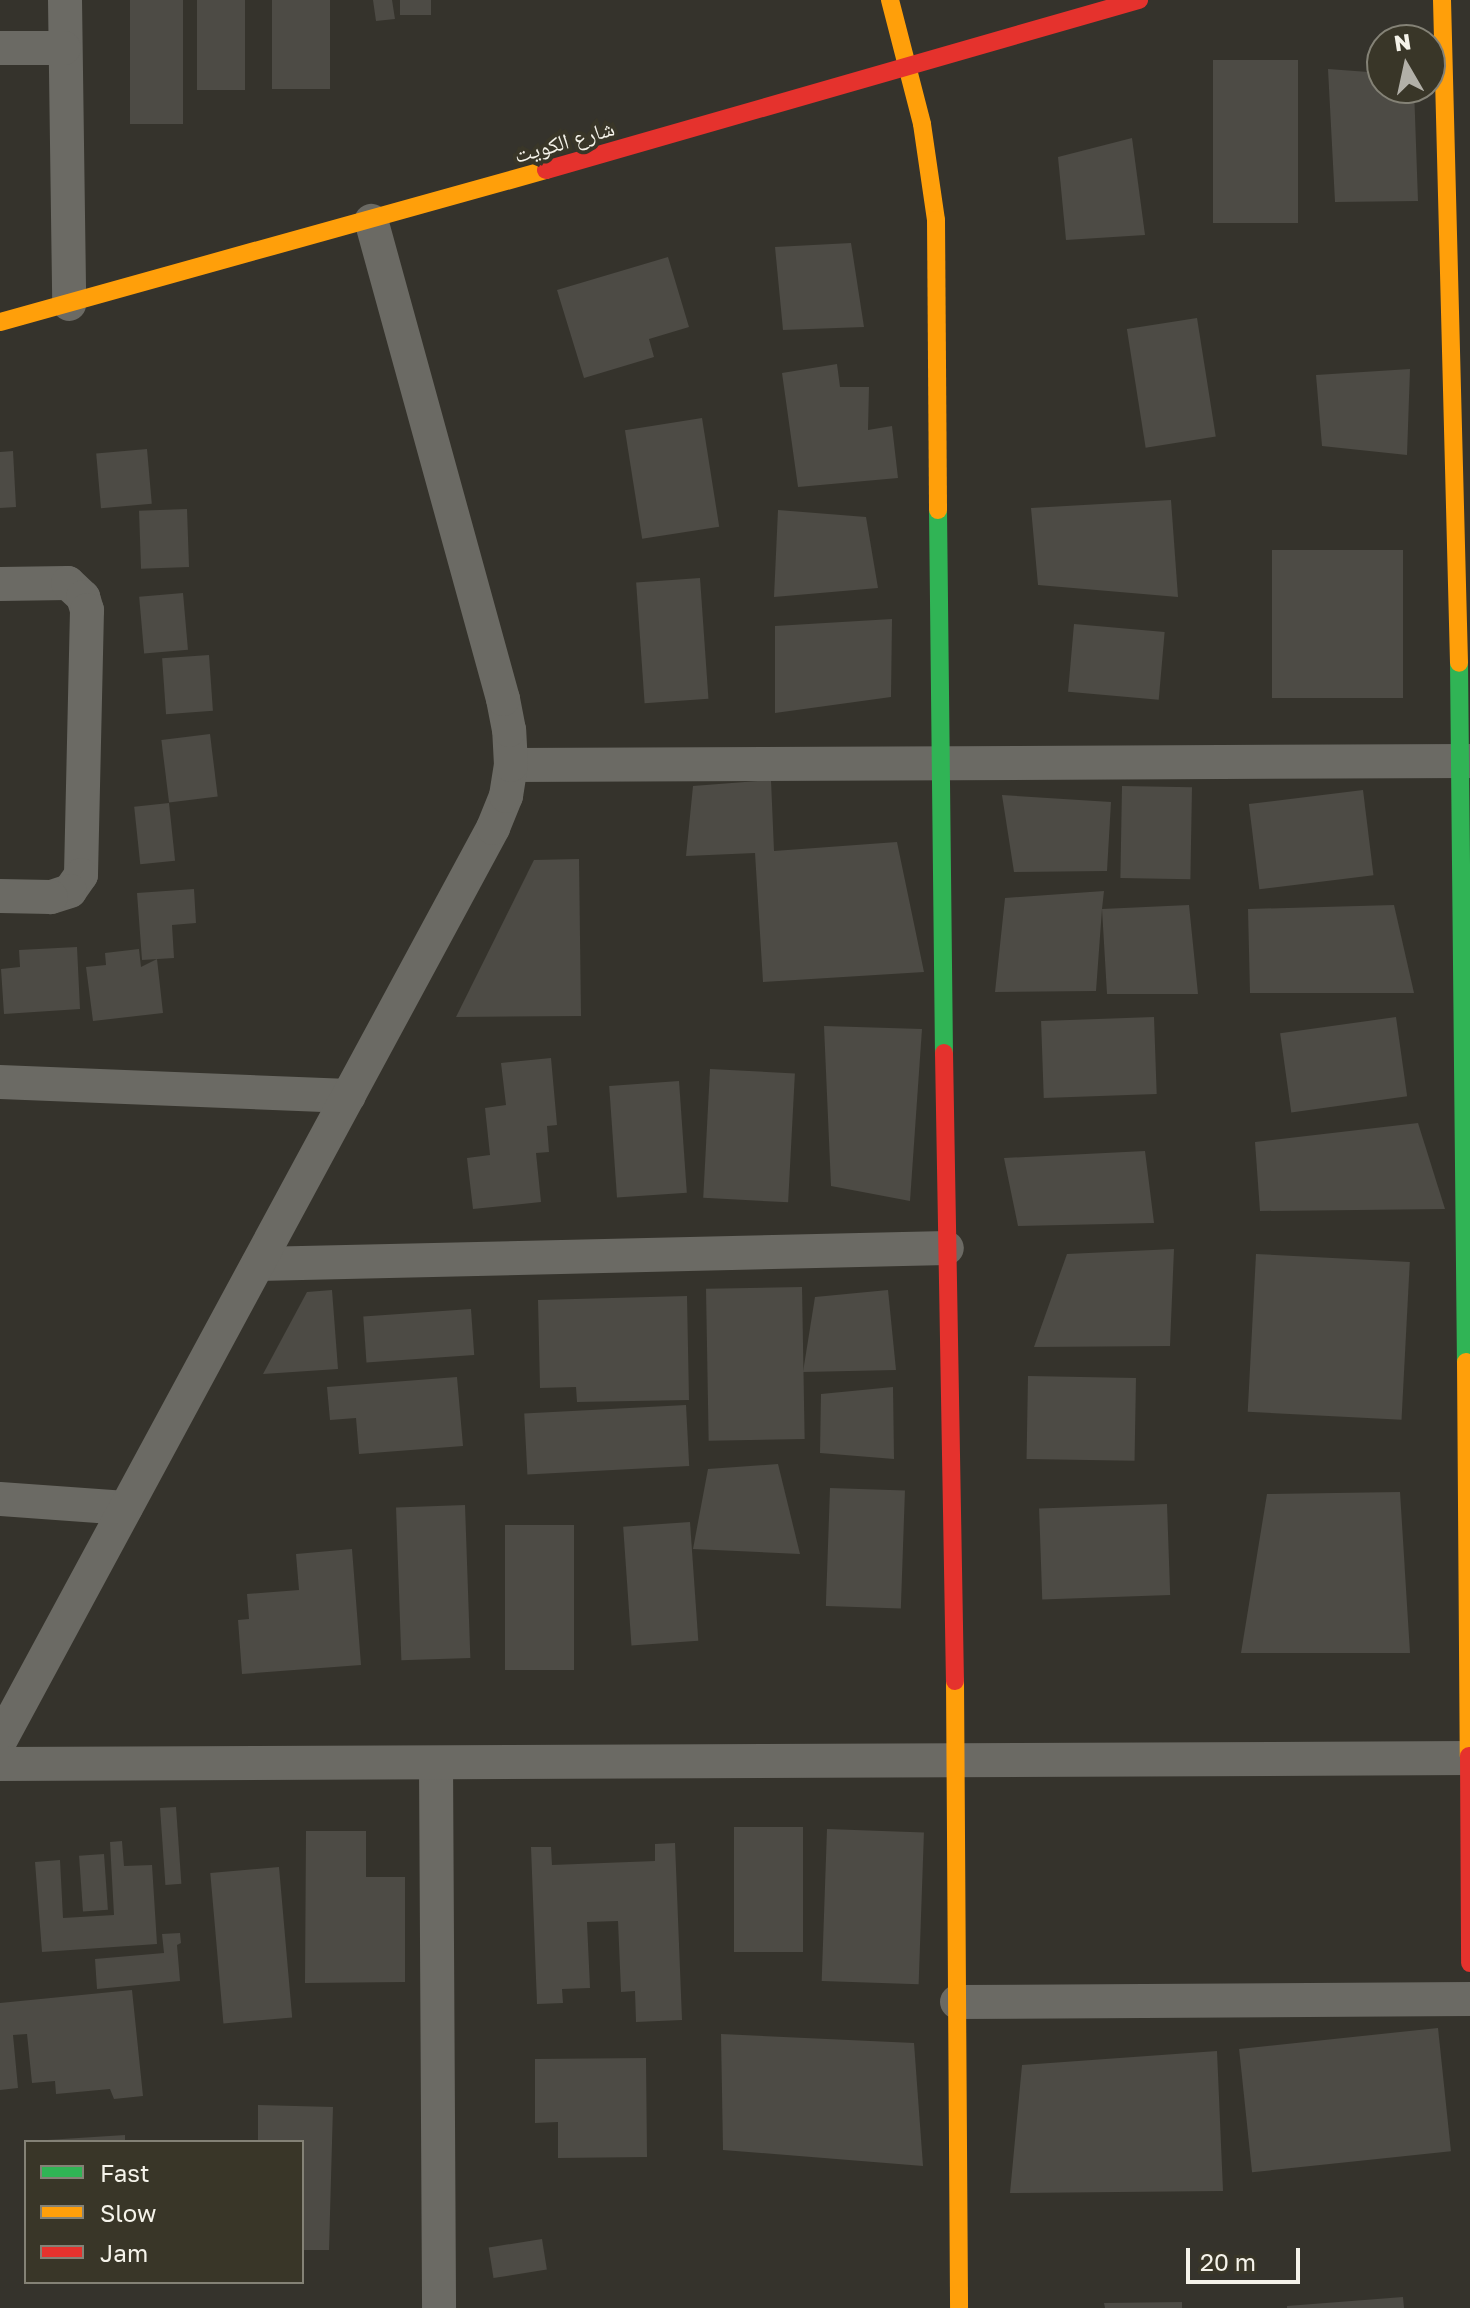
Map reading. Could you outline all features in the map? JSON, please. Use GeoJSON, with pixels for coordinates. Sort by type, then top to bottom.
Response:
{"type":"FeatureCollection","features":[{"type":"Feature","properties":{"kind":"street"},"geometry":{"type":"LineString","coordinates":[[65,0],[69,304]]}},
{"type":"Feature","properties":{"kind":"street"},"geometry":{"type":"LineString","coordinates":[[890,0],[922,124],[936,220],[939,763],[956,1762],[959,2308]]}},
{"type":"Feature","properties":{"kind":"street","name":"شارع الكويت"},"geometry":{"type":"LineString","coordinates":[[0,322],[371,221],[1139,0]]}},
{"type":"Feature","properties":{"kind":"street"},"geometry":{"type":"LineString","coordinates":[[1442,0],[1466,761],[1470,1963]]}},
{"type":"Feature","properties":{"kind":"street"},"geometry":{"type":"LineString","coordinates":[[0,48],[64,48]]}},
{"type":"Feature","properties":{"kind":"street"},"geometry":{"type":"LineString","coordinates":[[0,1741],[493,828],[506,796],[511,765],[503,699],[371,221]]}},
{"type":"Feature","properties":{"kind":"street"},"geometry":{"type":"LineString","coordinates":[[0,584],[68,583],[83,597],[87,610],[81,875],[70,891],[51,897],[0,896]]}},
{"type":"Feature","properties":{"kind":"street"},"geometry":{"type":"LineString","coordinates":[[511,765],[1466,761]]}},
{"type":"Feature","properties":{"kind":"street"},"geometry":{"type":"LineString","coordinates":[[0,1082],[349,1096]]}},
{"type":"Feature","properties":{"kind":"street"},"geometry":{"type":"LineString","coordinates":[[258,1264],[947,1248]]}},
{"type":"Feature","properties":{"kind":"street"},"geometry":{"type":"LineString","coordinates":[[0,1499],[126,1508]]}},
{"type":"Feature","properties":{"kind":"street"},"geometry":{"type":"LineString","coordinates":[[0,1764],[1469,1758]]}},
{"type":"Feature","properties":{"kind":"street"},"geometry":{"type":"LineString","coordinates":[[436,1763],[439,2308]]}},
{"type":"Feature","properties":{"kind":"street"},"geometry":{"type":"LineString","coordinates":[[957,2002],[1470,1999]]}},
{"type":"Feature","properties":{"kind":"building"},"geometry":{"type":"Polygon","coordinates":[[[130,0],[183,0],[183,124],[130,124],[130,0]]]}},
{"type":"Feature","properties":{"kind":"building"},"geometry":{"type":"Polygon","coordinates":[[[197,0],[245,0],[245,90],[197,90],[197,0]]]}},
{"type":"Feature","properties":{"kind":"building"},"geometry":{"type":"Polygon","coordinates":[[[272,0],[330,0],[330,89],[272,89],[272,0]]]}},
{"type":"Feature","properties":{"kind":"building"},"geometry":{"type":"Polygon","coordinates":[[[373,0],[392,0],[395,19],[376,21],[373,0]]]}},
{"type":"Feature","properties":{"kind":"building"},"geometry":{"type":"Polygon","coordinates":[[[400,0],[431,0],[431,15],[400,15],[400,0]]]}},
{"type":"Feature","properties":{"kind":"building"},"geometry":{"type":"Polygon","coordinates":[[[1213,60],[1298,60],[1298,223],[1213,223],[1213,60]]]}},
{"type":"Feature","properties":{"kind":"building"},"geometry":{"type":"Polygon","coordinates":[[[1328,69],[1366,72],[1366,104],[1415,104],[1418,201],[1335,202],[1328,69]]]}},
{"type":"Feature","properties":{"kind":"building"},"geometry":{"type":"Polygon","coordinates":[[[1132,138],[1145,235],[1066,240],[1058,157],[1132,138]]]}},
{"type":"Feature","properties":{"kind":"building"},"geometry":{"type":"Polygon","coordinates":[[[851,243],[864,327],[783,330],[775,247],[851,243]]]}},
{"type":"Feature","properties":{"kind":"building"},"geometry":{"type":"Polygon","coordinates":[[[668,257],[689,327],[649,339],[654,357],[584,378],[557,290],[668,257]]]}},
{"type":"Feature","properties":{"kind":"building"},"geometry":{"type":"Polygon","coordinates":[[[1197,318],[1216,437],[1146,448],[1127,329],[1197,318]]]}},
{"type":"Feature","properties":{"kind":"building"},"geometry":{"type":"Polygon","coordinates":[[[837,364],[840,387],[869,387],[868,430],[892,426],[898,478],[798,487],[782,373],[837,364]]]}},
{"type":"Feature","properties":{"kind":"building"},"geometry":{"type":"Polygon","coordinates":[[[1410,369],[1407,455],[1322,446],[1316,375],[1410,369]]]}},
{"type":"Feature","properties":{"kind":"building"},"geometry":{"type":"Polygon","coordinates":[[[702,418],[719,527],[642,539],[625,430],[702,418]]]}},
{"type":"Feature","properties":{"kind":"building"},"geometry":{"type":"Polygon","coordinates":[[[147,449],[152,504],[101,508],[96,453],[147,449]]]}},
{"type":"Feature","properties":{"kind":"building"},"geometry":{"type":"Polygon","coordinates":[[[13,451],[16,507],[0,508],[0,452],[13,451]]]}},
{"type":"Feature","properties":{"kind":"building"},"geometry":{"type":"Polygon","coordinates":[[[1171,500],[1178,597],[1038,585],[1031,508],[1171,500]]]}},
{"type":"Feature","properties":{"kind":"building"},"geometry":{"type":"Polygon","coordinates":[[[187,509],[189,567],[141,569],[139,511],[187,509]]]}},
{"type":"Feature","properties":{"kind":"building"},"geometry":{"type":"Polygon","coordinates":[[[778,510],[866,517],[878,588],[774,597],[778,510]]]}},
{"type":"Feature","properties":{"kind":"building"},"geometry":{"type":"Polygon","coordinates":[[[1272,550],[1403,550],[1403,698],[1272,698],[1272,550]]]}},
{"type":"Feature","properties":{"kind":"building"},"geometry":{"type":"Polygon","coordinates":[[[700,578],[708,699],[645,703],[636,582],[700,578]]]}},
{"type":"Feature","properties":{"kind":"building"},"geometry":{"type":"Polygon","coordinates":[[[183,593],[188,650],[144,654],[139,597],[183,593]]]}},
{"type":"Feature","properties":{"kind":"building"},"geometry":{"type":"Polygon","coordinates":[[[892,619],[891,697],[775,713],[775,626],[892,619]]]}},
{"type":"Feature","properties":{"kind":"building"},"geometry":{"type":"Polygon","coordinates":[[[1074,624],[1165,632],[1159,700],[1068,692],[1074,624]]]}},
{"type":"Feature","properties":{"kind":"building"},"geometry":{"type":"Polygon","coordinates":[[[209,655],[213,711],[166,714],[162,658],[209,655]]]}},
{"type":"Feature","properties":{"kind":"building"},"geometry":{"type":"Polygon","coordinates":[[[210,734],[218,797],[169,803],[161,740],[210,734]]]}},
{"type":"Feature","properties":{"kind":"building"},"geometry":{"type":"Polygon","coordinates":[[[771,780],[774,851],[897,842],[924,972],[763,982],[755,853],[686,856],[693,786],[771,780]]]}},
{"type":"Feature","properties":{"kind":"building"},"geometry":{"type":"Polygon","coordinates":[[[1122,786],[1192,787],[1190,879],[1120,878],[1122,786]]]}},
{"type":"Feature","properties":{"kind":"building"},"geometry":{"type":"Polygon","coordinates":[[[1363,790],[1373,875],[1259,889],[1249,804],[1363,790]]]}},
{"type":"Feature","properties":{"kind":"building"},"geometry":{"type":"Polygon","coordinates":[[[1002,795],[1111,802],[1107,871],[1014,872],[1002,795]]]}},
{"type":"Feature","properties":{"kind":"building"},"geometry":{"type":"Polygon","coordinates":[[[169,803],[175,861],[140,864],[134,807],[169,803]]]}},
{"type":"Feature","properties":{"kind":"building"},"geometry":{"type":"Polygon","coordinates":[[[579,859],[581,1016],[456,1017],[534,860],[579,859]]]}},
{"type":"Feature","properties":{"kind":"building"},"geometry":{"type":"Polygon","coordinates":[[[194,889],[196,923],[172,925],[174,958],[142,960],[137,893],[194,889]]]}},
{"type":"Feature","properties":{"kind":"building"},"geometry":{"type":"Polygon","coordinates":[[[1104,891],[1096,991],[995,992],[1005,898],[1104,891]]]}},
{"type":"Feature","properties":{"kind":"building"},"geometry":{"type":"Polygon","coordinates":[[[1189,905],[1198,994],[1107,994],[1102,909],[1189,905]]]}},
{"type":"Feature","properties":{"kind":"building"},"geometry":{"type":"Polygon","coordinates":[[[1394,905],[1414,993],[1250,993],[1248,909],[1394,905]]]}},
{"type":"Feature","properties":{"kind":"building"},"geometry":{"type":"Polygon","coordinates":[[[77,947],[80,1009],[4,1014],[1,969],[20,967],[19,950],[77,947]]]}},
{"type":"Feature","properties":{"kind":"building"},"geometry":{"type":"Polygon","coordinates":[[[139,949],[141,967],[157,959],[163,1013],[93,1021],[86,967],[106,965],[105,953],[139,949]]]}},
{"type":"Feature","properties":{"kind":"building"},"geometry":{"type":"Polygon","coordinates":[[[1154,1017],[1157,1094],[1044,1098],[1041,1021],[1154,1017]]]}},
{"type":"Feature","properties":{"kind":"building"},"geometry":{"type":"Polygon","coordinates":[[[1396,1017],[1407,1096],[1291,1113],[1280,1033],[1396,1017]]]}},
{"type":"Feature","properties":{"kind":"building"},"geometry":{"type":"Polygon","coordinates":[[[824,1026],[922,1029],[910,1201],[831,1186],[824,1026]]]}},
{"type":"Feature","properties":{"kind":"building"},"geometry":{"type":"Polygon","coordinates":[[[551,1058],[557,1125],[547,1126],[549,1152],[536,1153],[541,1202],[473,1209],[467,1158],[490,1155],[485,1108],[506,1105],[501,1063],[551,1058]]]}},
{"type":"Feature","properties":{"kind":"building"},"geometry":{"type":"Polygon","coordinates":[[[710,1069],[795,1073],[788,1202],[703,1198],[710,1069]]]}},
{"type":"Feature","properties":{"kind":"building"},"geometry":{"type":"Polygon","coordinates":[[[679,1081],[687,1193],[617,1198],[609,1086],[679,1081]]]}},
{"type":"Feature","properties":{"kind":"building"},"geometry":{"type":"Polygon","coordinates":[[[1418,1123],[1445,1209],[1260,1211],[1255,1142],[1418,1123]]]}},
{"type":"Feature","properties":{"kind":"building"},"geometry":{"type":"Polygon","coordinates":[[[1145,1151],[1154,1223],[1018,1226],[1004,1158],[1145,1151]]]}},
{"type":"Feature","properties":{"kind":"building"},"geometry":{"type":"Polygon","coordinates":[[[1174,1249],[1170,1346],[1034,1347],[1067,1254],[1174,1249]]]}},
{"type":"Feature","properties":{"kind":"building"},"geometry":{"type":"Polygon","coordinates":[[[1256,1254],[1410,1262],[1402,1420],[1248,1412],[1256,1254]]]}},
{"type":"Feature","properties":{"kind":"building"},"geometry":{"type":"Polygon","coordinates":[[[802,1287],[805,1439],[709,1441],[706,1289],[802,1287]]]}},
{"type":"Feature","properties":{"kind":"building"},"geometry":{"type":"Polygon","coordinates":[[[332,1290],[338,1369],[263,1374],[307,1292],[332,1290]]]}},
{"type":"Feature","properties":{"kind":"building"},"geometry":{"type":"Polygon","coordinates":[[[888,1290],[896,1370],[803,1372],[815,1297],[888,1290]]]}},
{"type":"Feature","properties":{"kind":"building"},"geometry":{"type":"Polygon","coordinates":[[[687,1296],[689,1400],[577,1402],[576,1387],[540,1388],[538,1300],[687,1296]]]}},
{"type":"Feature","properties":{"kind":"building"},"geometry":{"type":"Polygon","coordinates":[[[471,1309],[474,1355],[366,1362],[363,1317],[471,1309]]]}},
{"type":"Feature","properties":{"kind":"building"},"geometry":{"type":"Polygon","coordinates":[[[1028,1376],[1136,1378],[1135,1461],[1027,1459],[1028,1376]]]}},
{"type":"Feature","properties":{"kind":"building"},"geometry":{"type":"Polygon","coordinates":[[[457,1377],[463,1446],[359,1454],[356,1418],[330,1420],[327,1387],[457,1377]]]}},
{"type":"Feature","properties":{"kind":"building"},"geometry":{"type":"Polygon","coordinates":[[[893,1387],[894,1459],[820,1453],[821,1394],[893,1387]]]}},
{"type":"Feature","properties":{"kind":"building"},"geometry":{"type":"Polygon","coordinates":[[[686,1405],[689,1466],[527,1474],[524,1413],[686,1405]]]}},
{"type":"Feature","properties":{"kind":"building"},"geometry":{"type":"Polygon","coordinates":[[[778,1464],[800,1554],[693,1549],[708,1469],[778,1464]]]}},
{"type":"Feature","properties":{"kind":"building"},"geometry":{"type":"Polygon","coordinates":[[[830,1488],[905,1491],[901,1609],[826,1606],[830,1488]]]}},
{"type":"Feature","properties":{"kind":"building"},"geometry":{"type":"Polygon","coordinates":[[[1400,1492],[1410,1653],[1241,1653],[1267,1494],[1400,1492]]]}},
{"type":"Feature","properties":{"kind":"building"},"geometry":{"type":"Polygon","coordinates":[[[1167,1504],[1170,1595],[1042,1599],[1039,1508],[1167,1504]]]}},
{"type":"Feature","properties":{"kind":"building"},"geometry":{"type":"Polygon","coordinates":[[[465,1505],[470,1658],[401,1660],[396,1507],[465,1505]]]}},
{"type":"Feature","properties":{"kind":"building"},"geometry":{"type":"Polygon","coordinates":[[[690,1522],[698,1641],[631,1645],[623,1527],[690,1522]]]}},
{"type":"Feature","properties":{"kind":"building"},"geometry":{"type":"Polygon","coordinates":[[[505,1525],[574,1525],[574,1670],[505,1670],[505,1525]]]}},
{"type":"Feature","properties":{"kind":"building"},"geometry":{"type":"Polygon","coordinates":[[[352,1549],[361,1665],[242,1674],[238,1620],[249,1619],[247,1594],[299,1590],[296,1554],[352,1549]]]}},
{"type":"Feature","properties":{"kind":"building"},"geometry":{"type":"Polygon","coordinates":[[[176,1807],[181,1884],[165,1885],[160,1808],[176,1807]]]}},
{"type":"Feature","properties":{"kind":"building"},"geometry":{"type":"Polygon","coordinates":[[[734,1827],[803,1827],[803,1952],[734,1952],[734,1827]]]}},
{"type":"Feature","properties":{"kind":"building"},"geometry":{"type":"Polygon","coordinates":[[[827,1829],[924,1832],[919,1984],[822,1981],[827,1829]]]}},
{"type":"Feature","properties":{"kind":"building"},"geometry":{"type":"Polygon","coordinates":[[[306,1831],[366,1831],[366,1877],[405,1877],[405,1982],[305,1983],[306,1831]]]}},
{"type":"Feature","properties":{"kind":"building"},"geometry":{"type":"Polygon","coordinates":[[[122,1841],[124,1866],[152,1865],[157,1944],[42,1952],[35,1862],[60,1860],[63,1918],[114,1915],[110,1842],[122,1841]]]}},
{"type":"Feature","properties":{"kind":"building"},"geometry":{"type":"Polygon","coordinates":[[[675,1843],[682,2020],[636,2022],[635,1991],[621,1992],[618,1921],[587,1922],[590,1988],[562,1989],[563,2003],[537,2004],[531,1847],[551,1847],[552,1865],[655,1861],[655,1844],[675,1843]]]}},
{"type":"Feature","properties":{"kind":"building"},"geometry":{"type":"Polygon","coordinates":[[[104,1854],[108,1910],[83,1912],[79,1856],[104,1854]]]}},
{"type":"Feature","properties":{"kind":"building"},"geometry":{"type":"Polygon","coordinates":[[[279,1867],[292,2017],[223,2023],[210,1873],[279,1867]]]}},
{"type":"Feature","properties":{"kind":"building"},"geometry":{"type":"Polygon","coordinates":[[[180,1933],[181,1943],[177,1945],[180,1981],[97,1989],[95,1959],[164,1953],[162,1934],[180,1933]]]}},
{"type":"Feature","properties":{"kind":"building"},"geometry":{"type":"Polygon","coordinates":[[[132,1990],[143,2096],[114,2099],[110,2089],[56,2094],[55,2081],[32,2083],[27,2034],[13,2035],[18,2088],[0,2090],[0,2003],[132,1990]]]}},
{"type":"Feature","properties":{"kind":"building"},"geometry":{"type":"Polygon","coordinates":[[[1438,2028],[1451,2151],[1252,2172],[1239,2049],[1438,2028]]]}},
{"type":"Feature","properties":{"kind":"building"},"geometry":{"type":"Polygon","coordinates":[[[721,2034],[914,2043],[923,2166],[723,2150],[721,2034]]]}},
{"type":"Feature","properties":{"kind":"building"},"geometry":{"type":"Polygon","coordinates":[[[1217,2051],[1223,2191],[1010,2193],[1022,2065],[1217,2051]]]}},
{"type":"Feature","properties":{"kind":"building"},"geometry":{"type":"Polygon","coordinates":[[[646,2058],[647,2157],[558,2158],[558,2122],[535,2123],[535,2059],[646,2058]]]}},
{"type":"Feature","properties":{"kind":"building"},"geometry":{"type":"Polygon","coordinates":[[[258,2105],[333,2107],[329,2250],[304,2250],[304,2140],[258,2140],[258,2105]]]}},
{"type":"Feature","properties":{"kind":"building"},"geometry":{"type":"Polygon","coordinates":[[[125,2135],[125,2140],[47,2140],[125,2135]]]}},
{"type":"Feature","properties":{"kind":"building"},"geometry":{"type":"Polygon","coordinates":[[[542,2239],[547,2270],[494,2278],[489,2247],[542,2239]]]}},
{"type":"Feature","properties":{"kind":"building"},"geometry":{"type":"Polygon","coordinates":[[[1403,2297],[1404,2308],[1287,2308],[1287,2306],[1403,2297]]]}},
{"type":"Feature","properties":{"kind":"building"},"geometry":{"type":"Polygon","coordinates":[[[1182,2302],[1182,2308],[1105,2308],[1104,2303],[1182,2302]]]}},
{"type":"Feature","properties":{"kind":"traffic: fast"},"geometry":{"type":"LineString","coordinates":[[938,510],[944,1053]]}},
{"type":"Feature","properties":{"kind":"traffic: fast"},"geometry":{"type":"LineString","coordinates":[[1459,663],[1466,1362]]}},
{"type":"Feature","properties":{"kind":"traffic: slow"},"geometry":{"type":"LineString","coordinates":[[890,0],[922,124],[936,220],[938,510]]}},
{"type":"Feature","properties":{"kind":"traffic: slow"},"geometry":{"type":"LineString","coordinates":[[1442,0],[1459,663]]}},
{"type":"Feature","properties":{"kind":"traffic: slow"},"geometry":{"type":"LineString","coordinates":[[0,322],[546,170]]}},
{"type":"Feature","properties":{"kind":"traffic: slow"},"geometry":{"type":"LineString","coordinates":[[1466,1362],[1469,1756]]}},
{"type":"Feature","properties":{"kind":"traffic: slow"},"geometry":{"type":"LineString","coordinates":[[955,1681],[959,2308]]}},
{"type":"Feature","properties":{"kind":"traffic: jam"},"geometry":{"type":"LineString","coordinates":[[546,170],[1139,0]]}},
{"type":"Feature","properties":{"kind":"traffic: jam"},"geometry":{"type":"LineString","coordinates":[[944,1053],[955,1681]]}},
{"type":"Feature","properties":{"kind":"traffic: jam"},"geometry":{"type":"LineString","coordinates":[[1469,1756],[1470,1963]]}}]}
